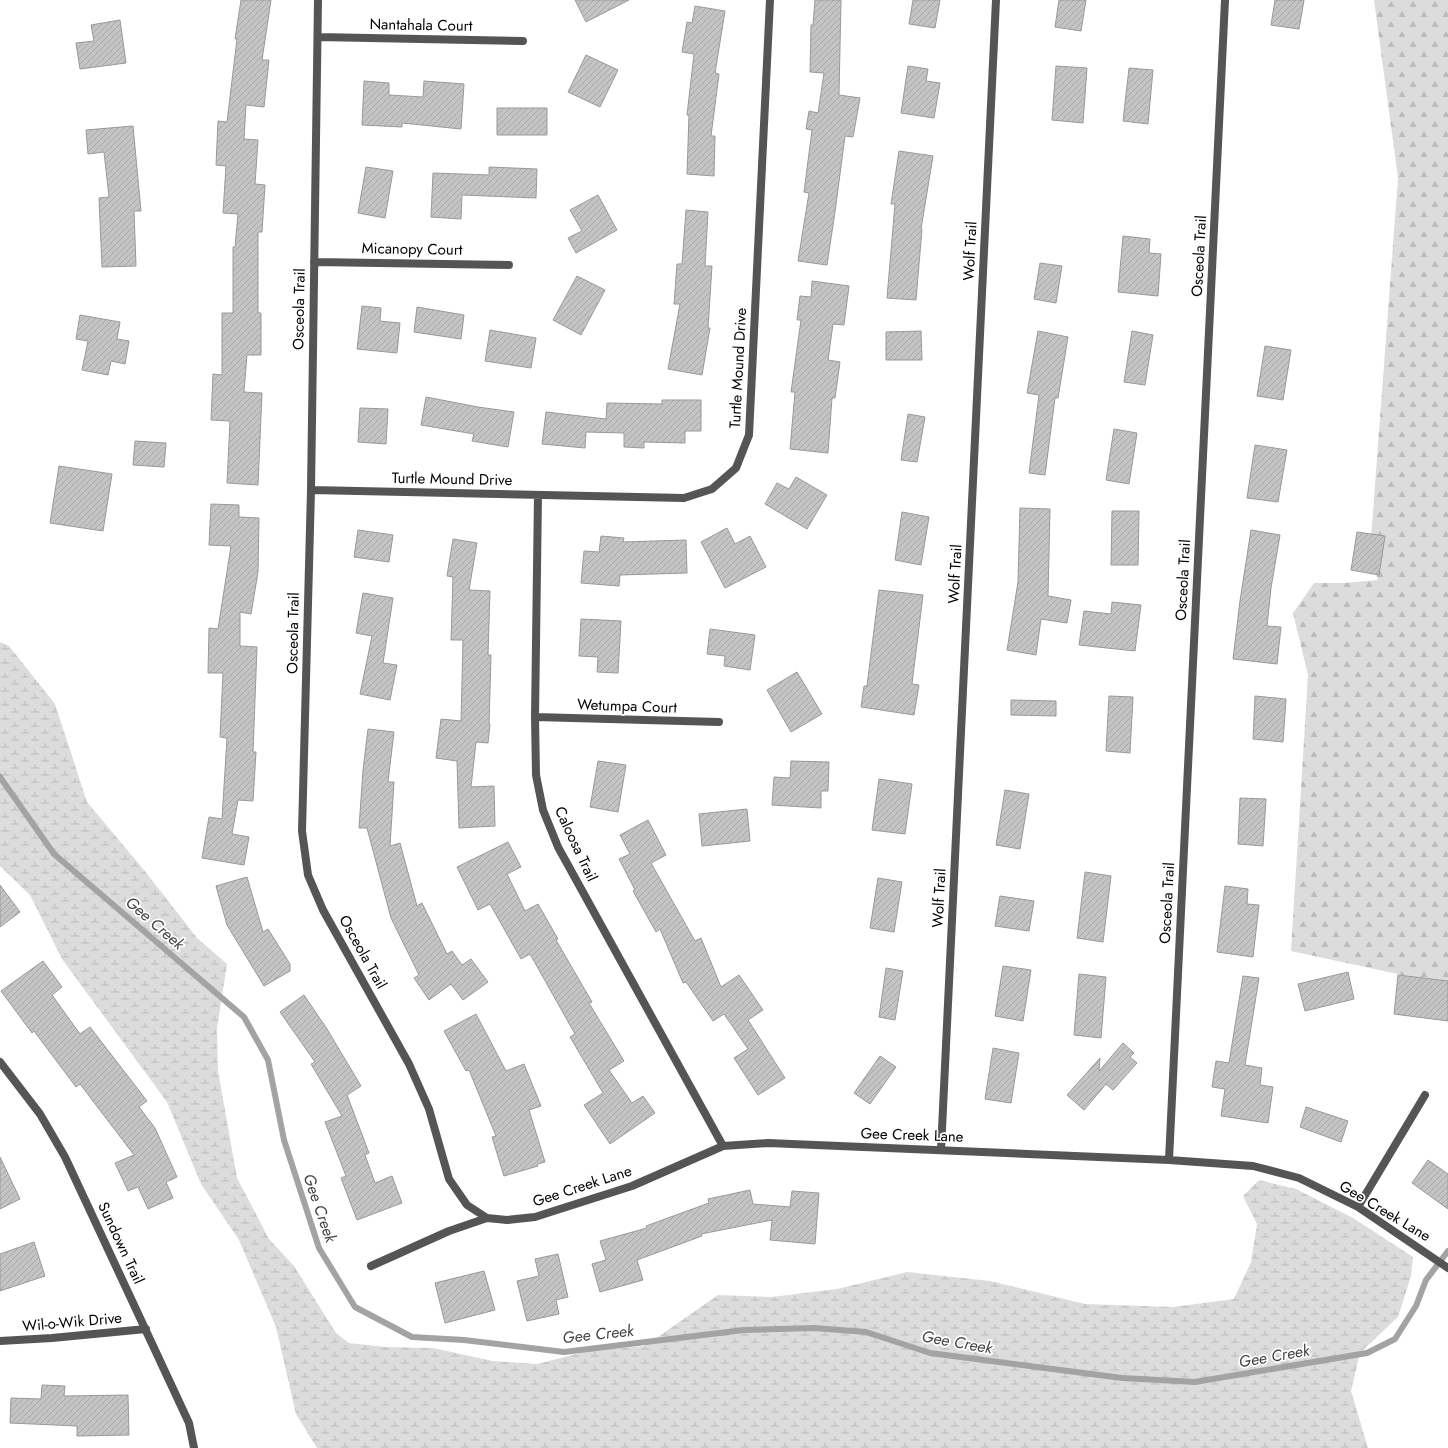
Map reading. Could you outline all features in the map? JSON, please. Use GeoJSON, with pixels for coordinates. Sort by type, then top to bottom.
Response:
{"type":"FeatureCollection","features":[{"type":"Feature","properties":{"kind":"street","name":"Osceola Trail"},"geometry":{"type":"LineString","coordinates":[[318,0],[310,490],[302,831],[308,875],[323,910],[409,1064],[429,1109],[449,1179],[467,1205],[487,1218]]}},
{"type":"Feature","properties":{"kind":"street","name":"Turtle Mound Drive"},"geometry":{"type":"LineString","coordinates":[[310,490],[684,498],[712,489],[736,468],[749,435],[770,0]]}},
{"type":"Feature","properties":{"kind":"street","name":"Wolf Trail"},"geometry":{"type":"LineString","coordinates":[[941,1150],[996,0]]}},
{"type":"Feature","properties":{"kind":"street","name":"Osceola Trail"},"geometry":{"type":"LineString","coordinates":[[1169,1160],[1225,0]]}},
{"type":"Feature","properties":{"kind":"street","name":"Nantahala Court"},"geometry":{"type":"LineString","coordinates":[[318,37],[523,41]]}},
{"type":"Feature","properties":{"kind":"street","name":"Micanopy Court"},"geometry":{"type":"LineString","coordinates":[[314,262],[509,265]]}},
{"type":"Feature","properties":{"kind":"street","name":"Caloosa Trail"},"geometry":{"type":"LineString","coordinates":[[538,495],[535,717],[536,775],[543,810],[558,846],[723,1146]]}},
{"type":"Feature","properties":{"kind":"street","name":"Wetumpa Court"},"geometry":{"type":"LineString","coordinates":[[535,717],[718,722]]}},
{"type":"Feature","properties":{"kind":"street","name":"Sundown Trail"},"geometry":{"type":"LineString","coordinates":[[0,1062],[40,1114],[65,1157],[146,1329],[188,1423],[194,1448]]}},
{"type":"Feature","properties":{"kind":"street"},"geometry":{"type":"LineString","coordinates":[[1358,1207],[1425,1095]]}},
{"type":"Feature","properties":{"kind":"street","name":"Gee Creek Lane"},"geometry":{"type":"LineString","coordinates":[[371,1266],[449,1231],[487,1218],[508,1220],[535,1217],[632,1186],[723,1146],[768,1143],[1169,1160],[1253,1166],[1299,1178],[1358,1207],[1448,1268]]}},
{"type":"Feature","properties":{"kind":"street","name":"Wil-o-Wik Drive"},"geometry":{"type":"LineString","coordinates":[[0,1341],[52,1338],[146,1329]]}},
{"type":"Feature","properties":{"kind":"green space"},"geometry":{"type":"Polygon","coordinates":[[[1374,0],[1448,0],[1448,1001],[1430,981],[1291,951],[1308,675],[1293,613],[1314,583],[1344,583],[1378,580],[1370,552],[1398,178],[1374,0]]]}},
{"type":"Feature","properties":{"kind":"green space"},"geometry":{"type":"Polygon","coordinates":[[[0,642],[9,646],[55,704],[87,802],[144,870],[197,938],[227,964],[217,1029],[218,1071],[237,1178],[269,1239],[294,1266],[336,1333],[349,1343],[385,1347],[433,1348],[493,1361],[537,1364],[588,1351],[645,1346],[718,1295],[772,1297],[837,1289],[907,1272],[990,1281],[1085,1304],[1173,1307],[1234,1299],[1251,1262],[1257,1224],[1243,1196],[1259,1180],[1296,1189],[1353,1218],[1413,1257],[1411,1276],[1398,1317],[1360,1353],[1351,1391],[1368,1448],[317,1448],[296,1414],[276,1327],[239,1240],[201,1184],[167,1102],[62,959],[30,895],[0,866],[0,642]]]}},
{"type":"Feature","properties":{"kind":"building"},"geometry":{"type":"Polygon","coordinates":[[[241,0],[271,0],[262,60],[269,60],[264,107],[246,105],[244,139],[258,140],[255,184],[265,185],[262,232],[258,232],[258,313],[261,313],[261,355],[247,355],[244,392],[262,393],[258,485],[227,483],[230,421],[211,420],[213,374],[222,375],[222,313],[233,313],[233,247],[235,247],[238,214],[223,213],[226,166],[216,165],[218,121],[227,122],[237,39],[235,39],[241,0]]]}},
{"type":"Feature","properties":{"kind":"building"},"geometry":{"type":"Polygon","coordinates":[[[575,0],[629,0],[586,22],[575,0]]]}},
{"type":"Feature","properties":{"kind":"building"},"geometry":{"type":"Polygon","coordinates":[[[815,0],[841,0],[839,95],[860,98],[853,137],[845,136],[827,265],[798,261],[809,193],[804,192],[812,130],[806,129],[809,111],[818,113],[824,73],[810,72],[811,25],[813,25],[815,0]]]}},
{"type":"Feature","properties":{"kind":"building"},"geometry":{"type":"Polygon","coordinates":[[[913,0],[940,0],[935,28],[909,24],[913,0]]]}},
{"type":"Feature","properties":{"kind":"building"},"geometry":{"type":"Polygon","coordinates":[[[1059,0],[1086,0],[1081,31],[1055,27],[1059,0]]]}},
{"type":"Feature","properties":{"kind":"building"},"geometry":{"type":"Polygon","coordinates":[[[1275,0],[1304,0],[1299,29],[1271,25],[1275,0]]]}},
{"type":"Feature","properties":{"kind":"building"},"geometry":{"type":"Polygon","coordinates":[[[695,6],[725,11],[715,73],[719,74],[711,136],[715,136],[714,176],[687,174],[689,115],[687,115],[694,54],[682,52],[687,22],[692,23],[695,6]]]}},
{"type":"Feature","properties":{"kind":"building"},"geometry":{"type":"Polygon","coordinates":[[[120,20],[126,63],[80,69],[76,43],[94,41],[91,25],[120,20]]]}},
{"type":"Feature","properties":{"kind":"building"},"geometry":{"type":"Polygon","coordinates":[[[586,55],[618,70],[600,107],[568,92],[586,55]]]}},
{"type":"Feature","properties":{"kind":"building"},"geometry":{"type":"Polygon","coordinates":[[[908,66],[928,69],[926,81],[940,83],[934,118],[901,113],[908,66]]]}},
{"type":"Feature","properties":{"kind":"building"},"geometry":{"type":"Polygon","coordinates":[[[1056,66],[1087,68],[1083,123],[1052,120],[1056,66]]]}},
{"type":"Feature","properties":{"kind":"building"},"geometry":{"type":"Polygon","coordinates":[[[1129,68],[1153,70],[1148,124],[1123,121],[1129,68]]]}},
{"type":"Feature","properties":{"kind":"building"},"geometry":{"type":"Polygon","coordinates":[[[364,81],[389,83],[389,95],[423,97],[424,81],[464,84],[461,129],[402,123],[402,127],[362,125],[364,81]]]}},
{"type":"Feature","properties":{"kind":"building"},"geometry":{"type":"Polygon","coordinates":[[[497,108],[547,108],[547,135],[497,135],[497,108]]]}},
{"type":"Feature","properties":{"kind":"building"},"geometry":{"type":"Polygon","coordinates":[[[133,126],[141,211],[134,211],[136,266],[102,267],[99,198],[109,197],[104,152],[88,154],[86,130],[133,126]]]}},
{"type":"Feature","properties":{"kind":"building"},"geometry":{"type":"Polygon","coordinates":[[[899,151],[933,156],[921,229],[916,300],[887,298],[895,204],[891,204],[899,151]]]}},
{"type":"Feature","properties":{"kind":"building"},"geometry":{"type":"Polygon","coordinates":[[[366,167],[393,171],[385,218],[358,213],[366,167]]]}},
{"type":"Feature","properties":{"kind":"building"},"geometry":{"type":"Polygon","coordinates":[[[489,167],[537,169],[536,198],[462,195],[461,219],[431,217],[433,173],[489,175],[489,167]]]}},
{"type":"Feature","properties":{"kind":"building"},"geometry":{"type":"Polygon","coordinates":[[[598,195],[617,230],[576,253],[568,238],[582,231],[570,210],[598,195]]]}},
{"type":"Feature","properties":{"kind":"building"},"geometry":{"type":"Polygon","coordinates":[[[686,210],[708,212],[705,266],[712,266],[708,328],[710,328],[702,375],[668,369],[680,304],[674,304],[677,264],[682,264],[686,210]]]}},
{"type":"Feature","properties":{"kind":"building"},"geometry":{"type":"Polygon","coordinates":[[[1123,236],[1150,239],[1149,253],[1161,254],[1158,296],[1118,292],[1123,236]]]}},
{"type":"Feature","properties":{"kind":"building"},"geometry":{"type":"Polygon","coordinates":[[[1040,263],[1062,266],[1056,303],[1034,299],[1040,263]]]}},
{"type":"Feature","properties":{"kind":"building"},"geometry":{"type":"Polygon","coordinates":[[[577,276],[605,290],[581,335],[553,320],[577,276]]]}},
{"type":"Feature","properties":{"kind":"building"},"geometry":{"type":"Polygon","coordinates":[[[812,281],[849,286],[844,325],[833,324],[828,360],[840,362],[835,398],[832,398],[828,453],[790,449],[795,392],[791,392],[801,320],[797,320],[800,296],[811,297],[812,281]]]}},
{"type":"Feature","properties":{"kind":"building"},"geometry":{"type":"Polygon","coordinates":[[[362,306],[381,308],[380,321],[400,323],[397,353],[357,349],[362,306]]]}},
{"type":"Feature","properties":{"kind":"building"},"geometry":{"type":"Polygon","coordinates":[[[417,307],[464,315],[461,339],[414,332],[417,307]]]}},
{"type":"Feature","properties":{"kind":"building"},"geometry":{"type":"Polygon","coordinates":[[[80,315],[120,322],[117,339],[129,341],[125,364],[111,361],[108,375],[82,370],[88,341],[76,339],[80,315]]]}},
{"type":"Feature","properties":{"kind":"building"},"geometry":{"type":"Polygon","coordinates":[[[490,330],[536,338],[531,368],[485,361],[490,330]]]}},
{"type":"Feature","properties":{"kind":"building"},"geometry":{"type":"Polygon","coordinates":[[[921,331],[922,360],[886,360],[886,332],[921,331]]]}},
{"type":"Feature","properties":{"kind":"building"},"geometry":{"type":"Polygon","coordinates":[[[1038,331],[1068,337],[1058,398],[1055,398],[1045,475],[1029,473],[1039,395],[1027,393],[1038,331]]]}},
{"type":"Feature","properties":{"kind":"building"},"geometry":{"type":"Polygon","coordinates":[[[1132,331],[1153,335],[1145,385],[1124,382],[1132,331]]]}},
{"type":"Feature","properties":{"kind":"building"},"geometry":{"type":"Polygon","coordinates":[[[1265,346],[1291,350],[1283,400],[1257,396],[1265,346]]]}},
{"type":"Feature","properties":{"kind":"building"},"geometry":{"type":"Polygon","coordinates":[[[426,397],[514,412],[508,447],[472,441],[474,434],[421,425],[426,397]]]}},
{"type":"Feature","properties":{"kind":"building"},"geometry":{"type":"Polygon","coordinates":[[[662,400],[701,400],[701,431],[685,431],[685,443],[644,442],[644,448],[624,447],[624,433],[586,432],[585,448],[542,444],[546,412],[606,419],[607,403],[662,404],[662,400]]]}},
{"type":"Feature","properties":{"kind":"building"},"geometry":{"type":"Polygon","coordinates":[[[360,408],[388,409],[386,444],[358,442],[360,408]]]}},
{"type":"Feature","properties":{"kind":"building"},"geometry":{"type":"Polygon","coordinates":[[[908,414],[925,417],[917,462],[901,460],[908,414]]]}},
{"type":"Feature","properties":{"kind":"building"},"geometry":{"type":"Polygon","coordinates":[[[1114,429],[1137,433],[1129,484],[1106,480],[1114,429]]]}},
{"type":"Feature","properties":{"kind":"building"},"geometry":{"type":"Polygon","coordinates":[[[135,441],[166,443],[164,467],[133,465],[135,441]]]}},
{"type":"Feature","properties":{"kind":"building"},"geometry":{"type":"Polygon","coordinates":[[[1255,445],[1287,450],[1278,502],[1247,498],[1255,445]]]}},
{"type":"Feature","properties":{"kind":"building"},"geometry":{"type":"Polygon","coordinates":[[[59,466],[112,474],[103,531],[50,523],[59,466]]]}},
{"type":"Feature","properties":{"kind":"building"},"geometry":{"type":"Polygon","coordinates":[[[796,477],[827,495],[807,529],[765,504],[777,483],[789,489],[796,477]]]}},
{"type":"Feature","properties":{"kind":"building"},"geometry":{"type":"Polygon","coordinates":[[[211,504],[239,505],[239,517],[259,518],[258,572],[251,614],[240,612],[240,646],[257,647],[253,752],[256,752],[253,801],[238,800],[232,834],[249,837],[244,865],[202,858],[209,817],[222,819],[227,738],[220,737],[223,673],[208,673],[209,628],[218,629],[231,546],[209,545],[211,504]]]}},
{"type":"Feature","properties":{"kind":"building"},"geometry":{"type":"Polygon","coordinates":[[[1020,508],[1050,509],[1048,596],[1071,600],[1067,623],[1041,619],[1036,655],[1007,650],[1018,582],[1020,508]]]}},
{"type":"Feature","properties":{"kind":"building"},"geometry":{"type":"Polygon","coordinates":[[[1112,511],[1139,511],[1138,565],[1111,565],[1112,511]]]}},
{"type":"Feature","properties":{"kind":"building"},"geometry":{"type":"Polygon","coordinates":[[[902,512],[929,517],[921,565],[895,560],[902,512]]]}},
{"type":"Feature","properties":{"kind":"building"},"geometry":{"type":"Polygon","coordinates":[[[727,528],[735,544],[750,536],[766,567],[725,588],[701,542],[727,528]]]}},
{"type":"Feature","properties":{"kind":"building"},"geometry":{"type":"Polygon","coordinates":[[[358,530],[393,535],[389,562],[354,557],[358,530]]]}},
{"type":"Feature","properties":{"kind":"building"},"geometry":{"type":"Polygon","coordinates":[[[1251,530],[1280,535],[1271,588],[1267,626],[1281,627],[1277,664],[1233,659],[1251,530]]]}},
{"type":"Feature","properties":{"kind":"building"},"geometry":{"type":"Polygon","coordinates":[[[1357,532],[1385,536],[1379,575],[1351,570],[1357,532]]]}},
{"type":"Feature","properties":{"kind":"building"},"geometry":{"type":"Polygon","coordinates":[[[601,536],[624,538],[623,542],[686,540],[687,573],[620,575],[619,586],[581,583],[584,551],[599,552],[601,536]]]}},
{"type":"Feature","properties":{"kind":"building"},"geometry":{"type":"Polygon","coordinates":[[[453,539],[477,543],[469,590],[490,591],[488,655],[491,655],[490,724],[488,743],[476,742],[471,787],[494,786],[495,826],[459,828],[457,761],[436,758],[441,719],[461,721],[463,640],[451,640],[453,577],[447,576],[453,539]]]}},
{"type":"Feature","properties":{"kind":"building"},"geometry":{"type":"Polygon","coordinates":[[[879,590],[923,595],[912,684],[919,685],[914,715],[861,707],[864,686],[867,686],[879,590]]]}},
{"type":"Feature","properties":{"kind":"building"},"geometry":{"type":"Polygon","coordinates":[[[363,593],[393,598],[383,663],[397,665],[390,700],[360,694],[372,636],[356,633],[363,593]]]}},
{"type":"Feature","properties":{"kind":"building"},"geometry":{"type":"Polygon","coordinates":[[[1112,602],[1141,605],[1135,651],[1079,645],[1084,611],[1111,614],[1112,602]]]}},
{"type":"Feature","properties":{"kind":"building"},"geometry":{"type":"Polygon","coordinates":[[[581,619],[621,621],[618,673],[597,672],[598,657],[579,656],[581,619]]]}},
{"type":"Feature","properties":{"kind":"building"},"geometry":{"type":"Polygon","coordinates":[[[710,629],[755,635],[750,670],[724,666],[725,656],[707,654],[710,629]]]}},
{"type":"Feature","properties":{"kind":"building"},"geometry":{"type":"Polygon","coordinates":[[[797,672],[822,714],[791,732],[767,690],[797,672]]]}},
{"type":"Feature","properties":{"kind":"building"},"geometry":{"type":"Polygon","coordinates":[[[1109,696],[1133,697],[1130,753],[1106,751],[1109,696]]]}},
{"type":"Feature","properties":{"kind":"building"},"geometry":{"type":"Polygon","coordinates":[[[1255,696],[1286,699],[1283,742],[1253,739],[1255,696]]]}},
{"type":"Feature","properties":{"kind":"building"},"geometry":{"type":"Polygon","coordinates":[[[1011,700],[1056,701],[1056,716],[1011,715],[1011,700]]]}},
{"type":"Feature","properties":{"kind":"building"},"geometry":{"type":"Polygon","coordinates":[[[368,729],[394,732],[388,782],[394,782],[390,846],[400,843],[417,906],[422,903],[447,954],[452,951],[462,965],[471,959],[488,982],[463,1000],[451,984],[429,1000],[414,978],[419,975],[391,918],[367,828],[359,828],[363,770],[368,729]]]}},
{"type":"Feature","properties":{"kind":"building"},"geometry":{"type":"Polygon","coordinates":[[[598,761],[626,765],[618,812],[590,807],[598,761]]]}},
{"type":"Feature","properties":{"kind":"building"},"geometry":{"type":"Polygon","coordinates":[[[791,761],[829,762],[828,791],[821,791],[821,808],[772,805],[774,777],[790,778],[791,761]]]}},
{"type":"Feature","properties":{"kind":"building"},"geometry":{"type":"Polygon","coordinates":[[[879,779],[912,784],[905,834],[872,830],[879,779]]]}},
{"type":"Feature","properties":{"kind":"building"},"geometry":{"type":"Polygon","coordinates":[[[1005,790],[1029,794],[1020,849],[996,845],[1005,790]]]}},
{"type":"Feature","properties":{"kind":"building"},"geometry":{"type":"Polygon","coordinates":[[[1240,798],[1266,799],[1263,846],[1238,844],[1240,798]]]}},
{"type":"Feature","properties":{"kind":"building"},"geometry":{"type":"Polygon","coordinates":[[[747,809],[750,841],[702,846],[699,814],[747,809]]]}},
{"type":"Feature","properties":{"kind":"building"},"geometry":{"type":"Polygon","coordinates":[[[648,820],[666,855],[651,863],[695,941],[701,938],[721,987],[739,975],[763,1010],[748,1020],[785,1078],[758,1095],[734,1058],[748,1049],[724,1014],[713,1021],[686,982],[683,983],[660,929],[656,932],[633,891],[635,890],[619,859],[630,854],[620,835],[648,820]]]}},
{"type":"Feature","properties":{"kind":"building"},"geometry":{"type":"Polygon","coordinates":[[[508,842],[521,867],[507,874],[525,911],[538,904],[558,939],[556,940],[592,1002],[589,1003],[624,1061],[609,1070],[632,1103],[643,1096],[655,1113],[610,1144],[584,1105],[603,1093],[570,1037],[575,1034],[530,954],[521,959],[490,904],[478,910],[457,867],[508,842]]]}},
{"type":"Feature","properties":{"kind":"building"},"geometry":{"type":"Polygon","coordinates":[[[1085,872],[1111,876],[1103,942],[1077,938],[1085,872]]]}},
{"type":"Feature","properties":{"kind":"building"},"geometry":{"type":"Polygon","coordinates":[[[247,877],[263,932],[268,929],[290,964],[290,971],[264,986],[227,925],[216,886],[247,877]]]}},
{"type":"Feature","properties":{"kind":"building"},"geometry":{"type":"Polygon","coordinates":[[[878,878],[902,882],[894,932],[870,928],[878,878]]]}},
{"type":"Feature","properties":{"kind":"building"},"geometry":{"type":"Polygon","coordinates":[[[0,885],[20,912],[0,927],[0,885]]]}},
{"type":"Feature","properties":{"kind":"building"},"geometry":{"type":"Polygon","coordinates":[[[1225,886],[1248,889],[1247,904],[1259,905],[1253,957],[1217,952],[1225,886]]]}},
{"type":"Feature","properties":{"kind":"building"},"geometry":{"type":"Polygon","coordinates":[[[1000,896],[1034,901],[1029,931],[995,926],[1000,896]]]}},
{"type":"Feature","properties":{"kind":"building"},"geometry":{"type":"Polygon","coordinates":[[[43,961],[62,987],[52,995],[80,1034],[90,1027],[147,1101],[139,1107],[155,1128],[177,1177],[166,1182],[173,1198],[148,1209],[138,1187],[128,1191],[115,1163],[134,1155],[80,1084],[76,1087],[34,1031],[32,1033],[1,991],[43,961]]]}},
{"type":"Feature","properties":{"kind":"building"},"geometry":{"type":"Polygon","coordinates":[[[1003,966],[1031,970],[1023,1021],[995,1016],[1003,966]]]}},
{"type":"Feature","properties":{"kind":"building"},"geometry":{"type":"Polygon","coordinates":[[[886,968],[903,971],[895,1020],[879,1017],[886,968]]]}},
{"type":"Feature","properties":{"kind":"building"},"geometry":{"type":"Polygon","coordinates":[[[1348,972],[1354,999],[1305,1011],[1298,984],[1348,972]]]}},
{"type":"Feature","properties":{"kind":"building"},"geometry":{"type":"Polygon","coordinates":[[[1079,974],[1106,977],[1101,1038],[1074,1035],[1079,974]]]}},
{"type":"Feature","properties":{"kind":"building"},"geometry":{"type":"Polygon","coordinates":[[[1398,975],[1448,981],[1448,1021],[1394,1014],[1398,975]]]}},
{"type":"Feature","properties":{"kind":"building"},"geometry":{"type":"Polygon","coordinates":[[[1243,976],[1259,978],[1245,1065],[1262,1068],[1260,1085],[1273,1087],[1268,1123],[1221,1116],[1225,1089],[1212,1087],[1216,1061],[1229,1063],[1243,976]]]}},
{"type":"Feature","properties":{"kind":"building"},"geometry":{"type":"Polygon","coordinates":[[[304,995],[327,1029],[361,1086],[347,1095],[369,1153],[365,1155],[375,1183],[392,1176],[402,1203],[357,1220],[341,1178],[346,1176],[325,1122],[342,1116],[311,1064],[315,1062],[280,1012],[304,995]]]}},
{"type":"Feature","properties":{"kind":"building"},"geometry":{"type":"Polygon","coordinates":[[[476,1014],[506,1071],[524,1064],[541,1106],[529,1110],[545,1162],[537,1164],[538,1166],[504,1176],[492,1137],[496,1136],[469,1070],[466,1071],[444,1031],[476,1014]]]}},
{"type":"Feature","properties":{"kind":"building"},"geometry":{"type":"Polygon","coordinates":[[[1123,1043],[1134,1053],[1130,1057],[1137,1063],[1113,1090],[1106,1084],[1084,1110],[1067,1095],[1100,1058],[1099,1071],[1123,1043]]]}},
{"type":"Feature","properties":{"kind":"building"},"geometry":{"type":"Polygon","coordinates":[[[993,1048],[1019,1053],[1011,1103],[985,1099],[993,1048]]]}},
{"type":"Feature","properties":{"kind":"building"},"geometry":{"type":"Polygon","coordinates":[[[880,1056],[896,1067],[870,1104],[854,1093],[880,1056]]]}},
{"type":"Feature","properties":{"kind":"building"},"geometry":{"type":"Polygon","coordinates":[[[1306,1107],[1348,1121],[1341,1142],[1300,1127],[1306,1107]]]}},
{"type":"Feature","properties":{"kind":"building"},"geometry":{"type":"Polygon","coordinates":[[[0,1157],[20,1199],[0,1209],[0,1157]]]}},
{"type":"Feature","properties":{"kind":"building"},"geometry":{"type":"Polygon","coordinates":[[[1428,1160],[1448,1174],[1448,1209],[1412,1183],[1428,1160]]]}},
{"type":"Feature","properties":{"kind":"building"},"geometry":{"type":"Polygon","coordinates":[[[750,1190],[753,1204],[790,1207],[792,1191],[819,1193],[815,1244],[770,1240],[772,1220],[701,1234],[702,1236],[637,1260],[643,1280],[600,1292],[592,1264],[606,1260],[600,1241],[647,1228],[646,1226],[709,1203],[708,1199],[750,1190]]]}},
{"type":"Feature","properties":{"kind":"building"},"geometry":{"type":"Polygon","coordinates":[[[34,1242],[45,1276],[0,1291],[0,1254],[34,1242]]]}},
{"type":"Feature","properties":{"kind":"building"},"geometry":{"type":"Polygon","coordinates":[[[558,1254],[568,1297],[556,1300],[559,1314],[527,1321],[517,1281],[539,1276],[535,1259],[558,1254]]]}},
{"type":"Feature","properties":{"kind":"building"},"geometry":{"type":"Polygon","coordinates":[[[484,1271],[495,1310],[445,1323],[435,1283],[484,1271]]]}},
{"type":"Feature","properties":{"kind":"building"},"geometry":{"type":"Polygon","coordinates":[[[42,1385],[65,1386],[64,1396],[128,1395],[129,1435],[77,1436],[77,1426],[10,1423],[11,1398],[41,1399],[42,1385]]]}},
{"type":"Feature","properties":{"kind":"waterway","name":"Gee Creek"},"geometry":{"type":"LineString","coordinates":[[0,777],[54,854],[244,1017],[268,1060],[284,1140],[319,1248],[355,1307],[412,1337],[464,1340],[564,1352],[744,1330],[814,1328],[866,1332],[930,1353],[1122,1378],[1195,1382],[1367,1353],[1395,1339],[1416,1306],[1426,1280],[1448,1251]]}}]}
